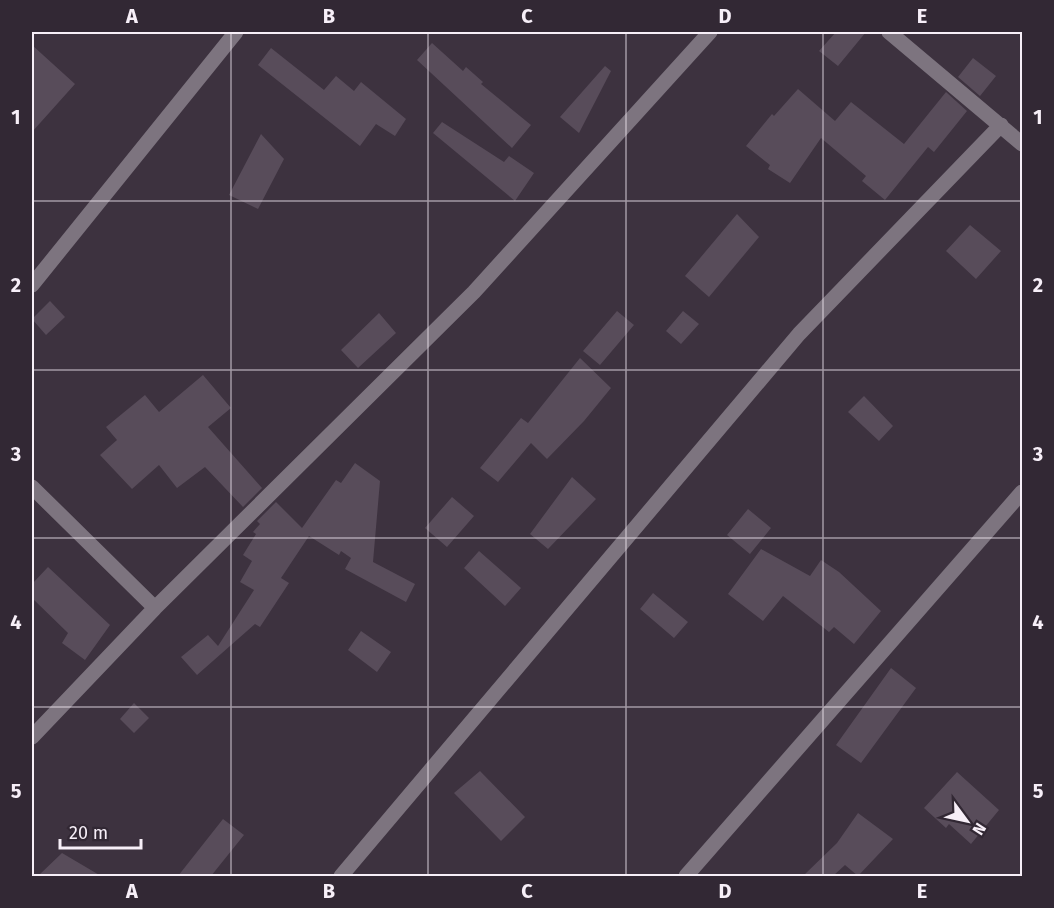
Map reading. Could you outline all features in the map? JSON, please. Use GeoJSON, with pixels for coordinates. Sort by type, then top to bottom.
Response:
{"type":"FeatureCollection","features":[{"type":"Feature","properties":{"kind":"street"},"geometry":{"type":"LineString","coordinates":[[32,285],[236,32]]}},
{"type":"Feature","properties":{"kind":"street"},"geometry":{"type":"LineString","coordinates":[[32,737],[155,608],[474,292],[710,32]]}},
{"type":"Feature","properties":{"kind":"street"},"geometry":{"type":"LineString","coordinates":[[889,32],[1023,144]]}},
{"type":"Feature","properties":{"kind":"street"},"geometry":{"type":"LineString","coordinates":[[341,876],[799,334],[1001,125]]}},
{"type":"Feature","properties":{"kind":"street"},"geometry":{"type":"LineString","coordinates":[[32,487],[155,608]]}},
{"type":"Feature","properties":{"kind":"street"},"geometry":{"type":"LineString","coordinates":[[686,876],[1023,492]]}},
{"type":"Feature","properties":{"kind":"building"},"geometry":{"type":"Polygon","coordinates":[[[836,32],[866,32],[838,66],[819,51],[836,32]]]}},
{"type":"Feature","properties":{"kind":"building"},"geometry":{"type":"Polygon","coordinates":[[[432,43],[463,71],[466,67],[483,82],[481,84],[531,125],[512,148],[417,60],[432,43]]]}},
{"type":"Feature","properties":{"kind":"building"},"geometry":{"type":"Polygon","coordinates":[[[32,45],[75,84],[32,132],[32,45]]]}},
{"type":"Feature","properties":{"kind":"building"},"geometry":{"type":"Polygon","coordinates":[[[271,48],[324,90],[336,76],[354,91],[361,82],[406,119],[395,136],[376,124],[360,146],[258,65],[271,48]]]}},
{"type":"Feature","properties":{"kind":"building"},"geometry":{"type":"Polygon","coordinates":[[[973,58],[996,76],[980,96],[958,77],[973,58]]]}},
{"type":"Feature","properties":{"kind":"building"},"geometry":{"type":"Polygon","coordinates":[[[605,66],[611,71],[579,133],[560,117],[605,66]]]}},
{"type":"Feature","properties":{"kind":"building"},"geometry":{"type":"Polygon","coordinates":[[[798,89],[835,121],[851,102],[904,144],[946,92],[967,111],[934,152],[928,147],[885,200],[862,181],[866,176],[821,138],[790,183],[768,169],[770,165],[746,146],[772,114],[774,116],[798,89]]]}},
{"type":"Feature","properties":{"kind":"building"},"geometry":{"type":"Polygon","coordinates":[[[442,122],[504,162],[509,156],[534,173],[515,201],[433,133],[442,122]]]}},
{"type":"Feature","properties":{"kind":"building"},"geometry":{"type":"Polygon","coordinates":[[[261,134],[284,159],[258,209],[229,195],[261,134]]]}},
{"type":"Feature","properties":{"kind":"building"},"geometry":{"type":"Polygon","coordinates":[[[737,214],[759,237],[709,297],[685,276],[737,214]]]}},
{"type":"Feature","properties":{"kind":"building"},"geometry":{"type":"Polygon","coordinates":[[[970,225],[1001,251],[976,279],[946,251],[970,225]]]}},
{"type":"Feature","properties":{"kind":"building"},"geometry":{"type":"Polygon","coordinates":[[[50,301],[65,317],[46,335],[32,319],[50,301]]]}},
{"type":"Feature","properties":{"kind":"building"},"geometry":{"type":"Polygon","coordinates":[[[617,311],[634,325],[600,365],[583,351],[617,311]]]}},
{"type":"Feature","properties":{"kind":"building"},"geometry":{"type":"Polygon","coordinates":[[[683,311],[699,324],[681,344],[666,331],[683,311]]]}},
{"type":"Feature","properties":{"kind":"building"},"geometry":{"type":"Polygon","coordinates":[[[379,313],[396,333],[358,368],[341,350],[379,313]]]}},
{"type":"Feature","properties":{"kind":"building"},"geometry":{"type":"Polygon","coordinates":[[[580,358],[611,388],[584,421],[547,459],[531,443],[498,482],[480,468],[521,418],[528,423],[580,358]]]}},
{"type":"Feature","properties":{"kind":"building"},"geometry":{"type":"Polygon","coordinates":[[[203,375],[231,408],[208,427],[262,488],[243,507],[205,467],[177,488],[159,465],[132,489],[100,455],[117,440],[106,427],[145,395],[159,412],[203,375]]]}},
{"type":"Feature","properties":{"kind":"building"},"geometry":{"type":"Polygon","coordinates":[[[864,396],[893,426],[879,441],[848,412],[864,396]]]}},
{"type":"Feature","properties":{"kind":"building"},"geometry":{"type":"Polygon","coordinates":[[[355,463],[380,481],[373,562],[415,584],[406,602],[345,569],[351,558],[341,551],[339,555],[309,536],[281,578],[289,583],[260,627],[255,624],[197,675],[181,657],[208,635],[218,646],[254,590],[240,582],[252,561],[243,555],[256,534],[253,532],[260,524],[257,521],[276,502],[302,528],[336,480],[341,483],[355,463]]]}},
{"type":"Feature","properties":{"kind":"building"},"geometry":{"type":"Polygon","coordinates":[[[572,477],[596,499],[548,549],[530,534],[572,477]]]}},
{"type":"Feature","properties":{"kind":"building"},"geometry":{"type":"Polygon","coordinates":[[[452,497],[474,516],[447,547],[425,528],[452,497]]]}},
{"type":"Feature","properties":{"kind":"building"},"geometry":{"type":"Polygon","coordinates":[[[748,509],[771,528],[750,554],[727,535],[748,509]]]}},
{"type":"Feature","properties":{"kind":"building"},"geometry":{"type":"Polygon","coordinates":[[[761,549],[810,576],[821,560],[839,572],[881,611],[854,644],[834,627],[829,632],[783,596],[763,621],[728,594],[761,549]]]}},
{"type":"Feature","properties":{"kind":"building"},"geometry":{"type":"Polygon","coordinates":[[[479,551],[521,588],[505,606],[464,568],[479,551]]]}},
{"type":"Feature","properties":{"kind":"building"},"geometry":{"type":"Polygon","coordinates":[[[48,567],[110,625],[85,660],[62,643],[68,633],[32,598],[32,584],[48,567]]]}},
{"type":"Feature","properties":{"kind":"building"},"geometry":{"type":"Polygon","coordinates":[[[653,593],[688,622],[674,638],[640,609],[653,593]]]}},
{"type":"Feature","properties":{"kind":"building"},"geometry":{"type":"Polygon","coordinates":[[[361,631],[391,652],[377,672],[348,650],[361,631]]]}},
{"type":"Feature","properties":{"kind":"building"},"geometry":{"type":"Polygon","coordinates":[[[891,668],[916,688],[861,763],[836,745],[891,668]]]}},
{"type":"Feature","properties":{"kind":"building"},"geometry":{"type":"Polygon","coordinates":[[[134,703],[149,718],[134,733],[120,719],[134,703]]]}},
{"type":"Feature","properties":{"kind":"building"},"geometry":{"type":"Polygon","coordinates":[[[480,771],[525,817],[501,841],[454,793],[480,771]]]}},
{"type":"Feature","properties":{"kind":"building"},"geometry":{"type":"Polygon","coordinates":[[[957,772],[999,810],[971,844],[949,824],[946,828],[924,808],[957,772]]]}},
{"type":"Feature","properties":{"kind":"building"},"geometry":{"type":"Polygon","coordinates":[[[858,813],[893,839],[858,876],[845,865],[833,876],[803,876],[837,843],[858,813]]]}},
{"type":"Feature","properties":{"kind":"building"},"geometry":{"type":"Polygon","coordinates":[[[223,819],[244,835],[211,876],[178,876],[223,819]]]}},
{"type":"Feature","properties":{"kind":"building"},"geometry":{"type":"Polygon","coordinates":[[[62,853],[101,876],[38,876],[62,853]]]}}]}
